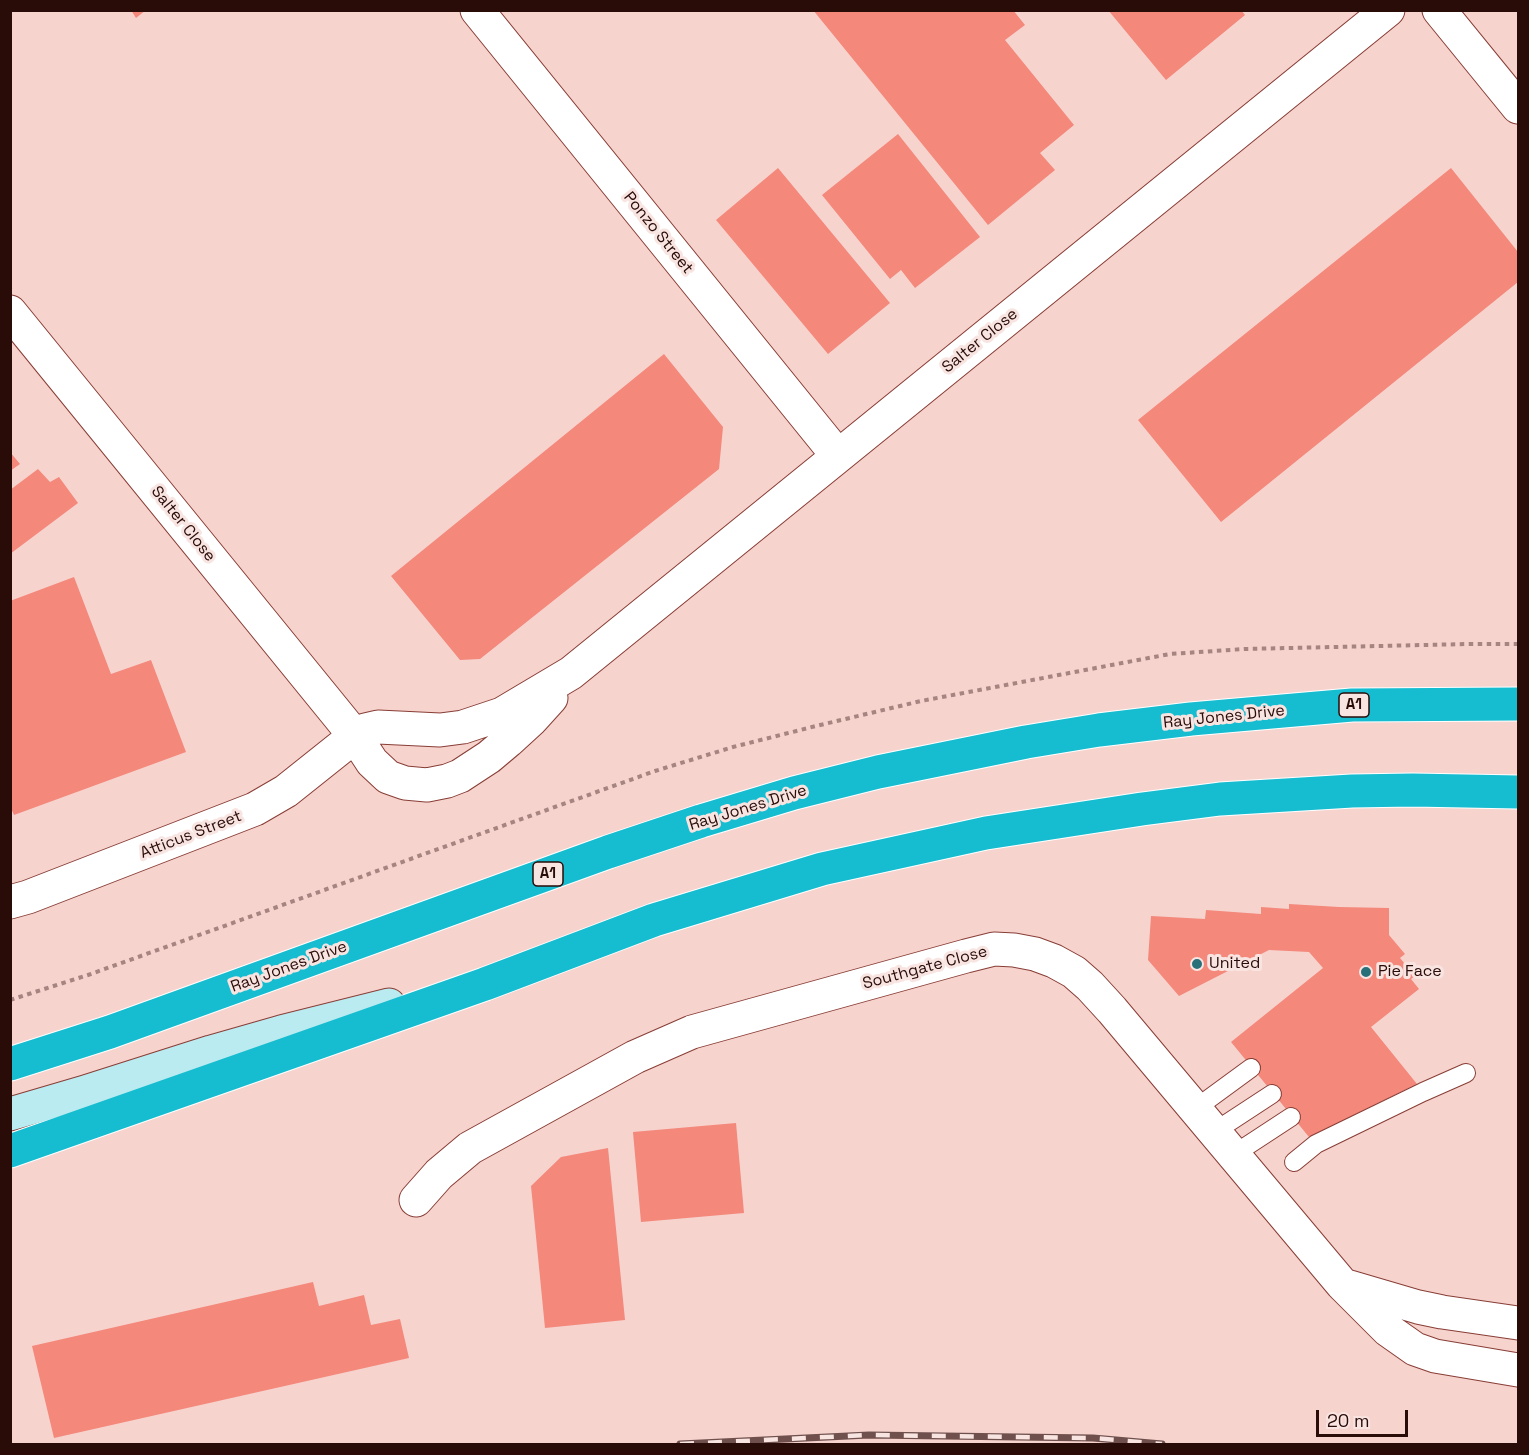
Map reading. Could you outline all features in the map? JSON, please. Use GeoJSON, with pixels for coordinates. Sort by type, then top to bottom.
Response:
{"type":"FeatureCollection","features":[{"type":"Feature","properties":{"kind":"highway","name":"Ray Jones Drive"},"geometry":{"type":"LineString","coordinates":[[10,1064],[110,1032],[608,852],[784,796],[878,772],[1026,742],[1099,730],[1191,719],[1352,705],[1518,704]]}},
{"type":"Feature","properties":{"kind":"highway"},"geometry":{"type":"LineString","coordinates":[[10,1150],[485,984],[654,920],[822,869],[986,833],[1220,799],[1352,791],[1518,792]]}},
{"type":"Feature","properties":{"kind":"main road"},"geometry":{"type":"LineString","coordinates":[[10,1114],[281,1032],[379,1007],[485,984]]}},
{"type":"Feature","properties":{"kind":"street","name":"Ponzo Street"},"geometry":{"type":"LineString","coordinates":[[477,10],[838,456]]}},
{"type":"Feature","properties":{"kind":"street","name":"Salter Close"},"geometry":{"type":"LineString","coordinates":[[354,736],[372,728],[428,731],[463,728],[502,714],[571,673],[1389,10]]}},
{"type":"Feature","properties":{"kind":"street"},"geometry":{"type":"LineString","coordinates":[[1439,10],[1518,107]]}},
{"type":"Feature","properties":{"kind":"street","name":"Salter Close"},"geometry":{"type":"LineString","coordinates":[[10,312],[354,736],[372,762],[388,777],[405,783],[427,785],[447,781],[473,768],[508,741],[537,714],[571,673]]}},
{"type":"Feature","properties":{"kind":"street","name":"Atticus Street"},"geometry":{"type":"LineString","coordinates":[[10,902],[255,809],[286,791],[354,736]]}},
{"type":"Feature","properties":{"kind":"street","name":"Southgate Close"},"geometry":{"type":"LineString","coordinates":[[416,1200],[439,1174],[470,1148],[644,1052],[692,1032],[966,956],[994,950],[1014,950],[1054,961],[1074,972],[1090,986],[1342,1284],[1388,1330],[1415,1349],[1435,1356],[1518,1370]]}},
{"type":"Feature","properties":{"kind":"street"},"geometry":{"type":"LineString","coordinates":[[1342,1284],[1442,1312],[1518,1323]]}},
{"type":"Feature","properties":{"kind":"lane"},"geometry":{"type":"LineString","coordinates":[[1214,1132],[1251,1068]]}},
{"type":"Feature","properties":{"kind":"lane"},"geometry":{"type":"LineString","coordinates":[[1294,1162],[1316,1144],[1466,1073]]}},
{"type":"Feature","properties":{"kind":"lane"},"geometry":{"type":"LineString","coordinates":[[1214,1132],[1272,1094]]}},
{"type":"Feature","properties":{"kind":"lane"},"geometry":{"type":"LineString","coordinates":[[1214,1132],[1291,1117]]}},
{"type":"Feature","properties":{"kind":"building"},"geometry":{"type":"Polygon","coordinates":[[[131,10],[146,10],[136,18],[131,10]]]}},
{"type":"Feature","properties":{"kind":"building"},"geometry":{"type":"Polygon","coordinates":[[[813,10],[1013,10],[1025,25],[1005,40],[1074,125],[1040,153],[1055,170],[988,225],[813,10]]]}},
{"type":"Feature","properties":{"kind":"building"},"geometry":{"type":"Polygon","coordinates":[[[1108,10],[1241,10],[1245,15],[1166,80],[1108,10]]]}},
{"type":"Feature","properties":{"kind":"building"},"geometry":{"type":"Polygon","coordinates":[[[898,134],[980,237],[915,288],[901,270],[890,279],[822,195],[898,134]]]}},
{"type":"Feature","properties":{"kind":"building"},"geometry":{"type":"Polygon","coordinates":[[[778,168],[890,303],[828,354],[716,220],[778,168]]]}},
{"type":"Feature","properties":{"kind":"building"},"geometry":{"type":"Polygon","coordinates":[[[1451,168],[1518,252],[1518,282],[1221,522],[1138,420],[1451,168]]]}},
{"type":"Feature","properties":{"kind":"building"},"geometry":{"type":"Polygon","coordinates":[[[664,354],[723,427],[719,469],[480,659],[460,660],[391,576],[664,354]]]}},
{"type":"Feature","properties":{"kind":"building"},"geometry":{"type":"Polygon","coordinates":[[[10,452],[20,464],[10,471],[10,452]]]}},
{"type":"Feature","properties":{"kind":"building"},"geometry":{"type":"Polygon","coordinates":[[[38,469],[50,482],[59,477],[78,503],[10,554],[10,490],[38,469]]]}},
{"type":"Feature","properties":{"kind":"building"},"geometry":{"type":"Polygon","coordinates":[[[74,577],[111,674],[151,660],[186,752],[14,815],[10,806],[10,601],[74,577]]]}},
{"type":"Feature","properties":{"kind":"building"},"geometry":{"type":"Polygon","coordinates":[[[1289,904],[1389,908],[1389,935],[1405,954],[1400,958],[1415,976],[1411,979],[1419,989],[1371,1027],[1417,1084],[1309,1137],[1231,1042],[1323,968],[1309,952],[1269,950],[1179,996],[1148,960],[1151,916],[1205,919],[1206,910],[1261,914],[1261,907],[1289,909],[1289,904]]]}},
{"type":"Feature","properties":{"kind":"building"},"geometry":{"type":"Polygon","coordinates":[[[736,1123],[744,1213],[641,1222],[633,1132],[736,1123]]]}},
{"type":"Feature","properties":{"kind":"building"},"geometry":{"type":"Polygon","coordinates":[[[608,1148],[625,1320],[545,1328],[531,1186],[561,1157],[608,1148]]]}},
{"type":"Feature","properties":{"kind":"building"},"geometry":{"type":"Polygon","coordinates":[[[313,1282],[319,1306],[364,1295],[371,1325],[400,1319],[409,1358],[54,1438],[32,1346],[313,1282]]]}},
{"type":"Feature","properties":{"kind":"railway"},"geometry":{"type":"LineString","coordinates":[[680,1444],[869,1435],[1093,1438],[1162,1444]]}},
{"type":"Feature","properties":{"kind":"place","name":"United"},"geometry":{"type":"Point","coordinates":[1197,964]}},
{"type":"Feature","properties":{"kind":"place","name":"Pie Face"},"geometry":{"type":"Point","coordinates":[1366,972]}}]}
